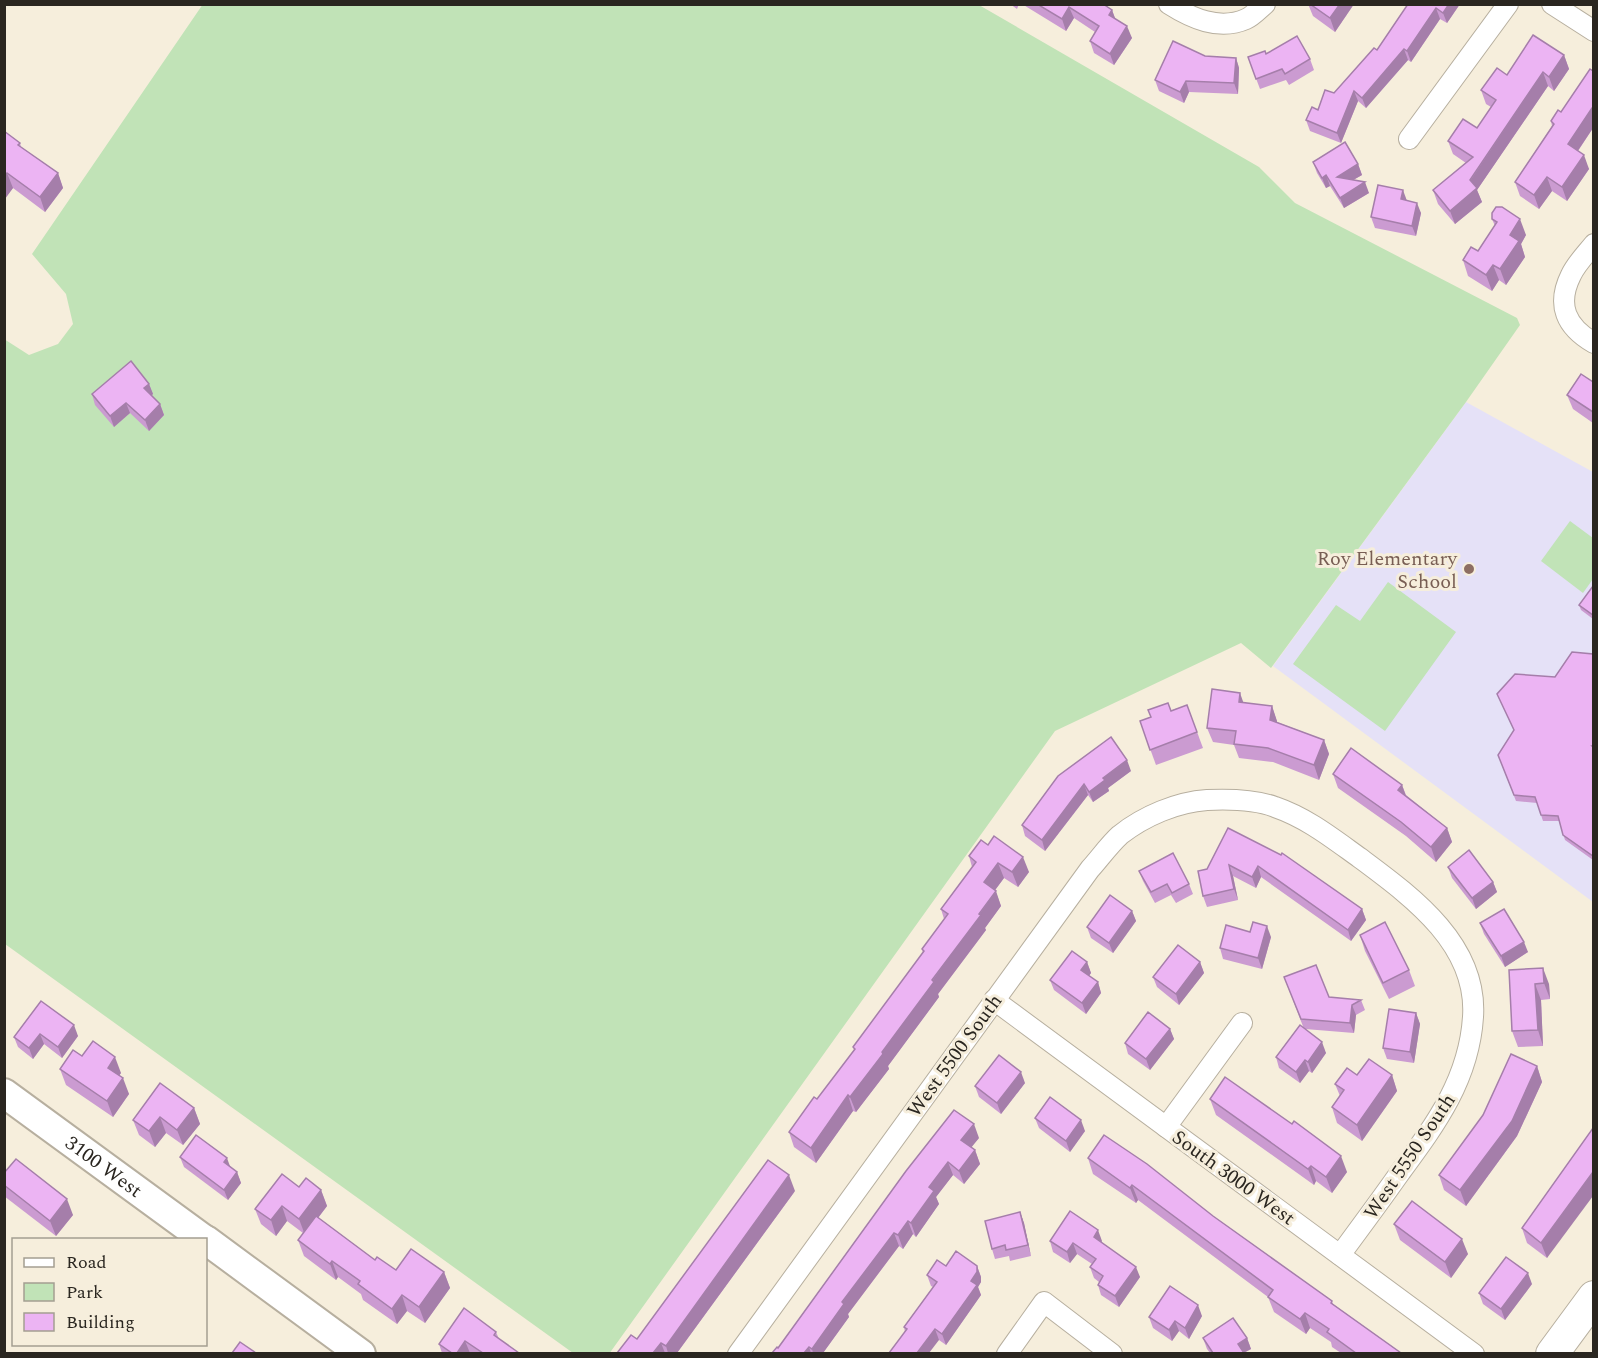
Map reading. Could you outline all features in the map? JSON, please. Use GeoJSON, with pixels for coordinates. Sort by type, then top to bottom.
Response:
{"type":"FeatureCollection","features":[{"type":"Feature","properties":{"kind":"main road"},"geometry":{"type":"LineString","coordinates":[[1552,1353],[1593,1297]]}},
{"type":"Feature","properties":{"kind":"street"},"geometry":{"type":"LineString","coordinates":[[1169,4],[1189,17],[1218,24],[1246,19],[1265,4]]}},
{"type":"Feature","properties":{"kind":"street"},"geometry":{"type":"LineString","coordinates":[[1409,139],[1508,4]]}},
{"type":"Feature","properties":{"kind":"street"},"geometry":{"type":"LineString","coordinates":[[1552,4],[1593,31]]}},
{"type":"Feature","properties":{"kind":"street"},"geometry":{"type":"LineString","coordinates":[[1587,339],[1564,312],[1563,298],[1571,275],[1593,244]]}},
{"type":"Feature","properties":{"kind":"street","name":"West 5500 South"},"geometry":{"type":"LineString","coordinates":[[738,1353],[1090,869],[1120,835],[1158,811],[1205,800],[1242,800],[1273,806],[1311,823],[1408,894],[1437,924],[1462,957],[1471,988],[1473,1016]]}},
{"type":"Feature","properties":{"kind":"street","name":"South 3000 West"},"geometry":{"type":"LineString","coordinates":[[994,1000],[1474,1353]]}},
{"type":"Feature","properties":{"kind":"street","name":"West 5550 South"},"geometry":{"type":"LineString","coordinates":[[1340,1255],[1431,1131],[1451,1098],[1466,1059],[1473,1016]]}},
{"type":"Feature","properties":{"kind":"street"},"geometry":{"type":"LineString","coordinates":[[1166,1127],[1242,1023]]}},
{"type":"Feature","properties":{"kind":"street","name":"3100 West"},"geometry":{"type":"LineString","coordinates":[[4,1093],[202,1238]]}},
{"type":"Feature","properties":{"kind":"street","name":"3100 West"},"geometry":{"type":"LineString","coordinates":[[207,1241],[361,1353]]}},
{"type":"Feature","properties":{"kind":"street"},"geometry":{"type":"LineString","coordinates":[[1007,1353],[1044,1302],[1112,1353]]}},
{"type":"Feature","properties":{"kind":"shaded area","name":"Roy Elementary School"},"geometry":{"type":"Polygon","coordinates":[[[1466,402],[1593,472],[1593,902],[1273,666],[1466,402]]]}},
{"type":"Feature","properties":{"kind":"green space"},"geometry":{"type":"Polygon","coordinates":[[[203,4],[979,5],[1259,167],[1295,203],[1517,318],[1520,325],[1271,668],[1241,643],[1055,731],[609,1354],[573,1353],[5,944],[4,339],[29,355],[58,344],[73,324],[66,294],[32,254],[203,4]]]}},
{"type":"Feature","properties":{"kind":"green space"},"geometry":{"type":"Polygon","coordinates":[[[1570,521],[1593,538],[1593,579],[1583,593],[1541,561],[1570,521]]]}},
{"type":"Feature","properties":{"kind":"green space"},"geometry":{"type":"Polygon","coordinates":[[[1388,582],[1456,632],[1385,731],[1293,664],[1336,605],[1360,621],[1388,582]]]}},
{"type":"Feature","properties":{"kind":"building"},"geometry":{"type":"Polygon","coordinates":[[[1037,4],[1103,4],[1112,10],[1109,15],[1127,26],[1110,54],[1090,41],[1099,26],[1069,7],[1062,19],[1037,4]]]}},
{"type":"Feature","properties":{"kind":"building"},"geometry":{"type":"Polygon","coordinates":[[[1310,4],[1340,4],[1330,18],[1310,4]]]}},
{"type":"Feature","properties":{"kind":"building"},"geometry":{"type":"Polygon","coordinates":[[[1408,4],[1449,4],[1443,13],[1436,8],[1407,51],[1404,49],[1362,98],[1354,91],[1337,133],[1306,120],[1312,107],[1318,110],[1325,90],[1334,93],[1374,48],[1377,50],[1408,4]]]}},
{"type":"Feature","properties":{"kind":"building"},"geometry":{"type":"Polygon","coordinates":[[[1533,35],[1564,55],[1549,77],[1543,72],[1470,180],[1477,188],[1450,211],[1433,190],[1473,157],[1448,141],[1463,119],[1477,128],[1496,100],[1481,90],[1497,68],[1507,75],[1533,35]]]}},
{"type":"Feature","properties":{"kind":"building"},"geometry":{"type":"Polygon","coordinates":[[[1297,36],[1310,59],[1285,74],[1282,69],[1256,79],[1248,57],[1265,51],[1266,54],[1297,36]]]}},
{"type":"Feature","properties":{"kind":"building"},"geometry":{"type":"Polygon","coordinates":[[[1173,41],[1205,56],[1236,58],[1234,83],[1186,81],[1180,92],[1155,80],[1173,41]]]}},
{"type":"Feature","properties":{"kind":"building"},"geometry":{"type":"Polygon","coordinates":[[[1590,69],[1593,71],[1593,108],[1568,144],[1584,155],[1562,187],[1547,177],[1534,195],[1515,182],[1554,124],[1551,121],[1558,110],[1561,112],[1590,69]]]}},
{"type":"Feature","properties":{"kind":"building"},"geometry":{"type":"Polygon","coordinates":[[[4,131],[20,143],[18,145],[58,173],[40,197],[7,173],[4,177],[4,131]]]}},
{"type":"Feature","properties":{"kind":"building"},"geometry":{"type":"Polygon","coordinates":[[[1345,142],[1358,164],[1337,177],[1365,182],[1340,198],[1326,175],[1322,178],[1313,162],[1345,142]]]}},
{"type":"Feature","properties":{"kind":"building"},"geometry":{"type":"Polygon","coordinates":[[[1378,185],[1403,190],[1401,199],[1417,203],[1412,226],[1371,217],[1378,185]]]}},
{"type":"Feature","properties":{"kind":"building"},"geometry":{"type":"Polygon","coordinates":[[[1496,207],[1502,207],[1520,219],[1510,235],[1519,241],[1500,269],[1493,265],[1486,275],[1463,260],[1471,247],[1478,251],[1497,222],[1492,219],[1492,213],[1496,207]]]}},
{"type":"Feature","properties":{"kind":"building"},"geometry":{"type":"Polygon","coordinates":[[[131,361],[149,384],[144,388],[160,404],[145,420],[126,403],[110,416],[92,394],[131,361]]]}},
{"type":"Feature","properties":{"kind":"building"},"geometry":{"type":"Polygon","coordinates":[[[1581,374],[1593,382],[1593,412],[1567,395],[1581,374]]]}},
{"type":"Feature","properties":{"kind":"building"},"geometry":{"type":"Polygon","coordinates":[[[1593,586],[1593,615],[1579,605],[1593,586]]]}},
{"type":"Feature","properties":{"kind":"building"},"geometry":{"type":"Polygon","coordinates":[[[1572,652],[1593,654],[1593,856],[1563,835],[1558,816],[1541,815],[1535,797],[1514,795],[1498,755],[1514,730],[1497,694],[1515,674],[1555,677],[1572,652]]]}},
{"type":"Feature","properties":{"kind":"building"},"geometry":{"type":"Polygon","coordinates":[[[1212,689],[1240,693],[1239,702],[1272,706],[1270,720],[1324,740],[1314,765],[1268,748],[1234,744],[1236,731],[1207,728],[1212,689]]]}},
{"type":"Feature","properties":{"kind":"building"},"geometry":{"type":"Polygon","coordinates":[[[1168,703],[1171,711],[1187,705],[1197,732],[1150,750],[1140,721],[1151,717],[1148,710],[1168,703]]]}},
{"type":"Feature","properties":{"kind":"building"},"geometry":{"type":"Polygon","coordinates":[[[1111,737],[1127,760],[1089,792],[1084,784],[1042,840],[1022,825],[1058,776],[1111,737]]]}},
{"type":"Feature","properties":{"kind":"building"},"geometry":{"type":"Polygon","coordinates":[[[1351,748],[1402,785],[1398,790],[1447,828],[1431,847],[1401,822],[1333,774],[1351,748]]]}},
{"type":"Feature","properties":{"kind":"building"},"geometry":{"type":"Polygon","coordinates":[[[1228,828],[1281,855],[1282,853],[1362,909],[1348,930],[1258,866],[1252,877],[1229,865],[1234,889],[1203,896],[1198,871],[1207,869],[1228,828]]]}},
{"type":"Feature","properties":{"kind":"building"},"geometry":{"type":"Polygon","coordinates":[[[994,836],[1023,857],[1012,872],[998,863],[984,882],[996,891],[979,914],[981,915],[932,980],[934,982],[882,1052],[883,1054],[850,1097],[848,1095],[811,1148],[789,1132],[814,1097],[817,1099],[855,1049],[853,1047],[924,951],[922,949],[948,914],[941,909],[976,862],[969,856],[981,840],[988,845],[994,836]]]}},
{"type":"Feature","properties":{"kind":"building"},"geometry":{"type":"Polygon","coordinates":[[[1469,850],[1493,882],[1472,898],[1448,867],[1469,850]]]}},
{"type":"Feature","properties":{"kind":"building"},"geometry":{"type":"Polygon","coordinates":[[[1173,853],[1189,884],[1172,893],[1167,884],[1151,892],[1139,871],[1173,853]]]}},
{"type":"Feature","properties":{"kind":"building"},"geometry":{"type":"Polygon","coordinates":[[[1110,895],[1132,911],[1109,943],[1087,927],[1110,895]]]}},
{"type":"Feature","properties":{"kind":"building"},"geometry":{"type":"Polygon","coordinates":[[[1504,909],[1524,942],[1501,956],[1480,923],[1504,909]]]}},
{"type":"Feature","properties":{"kind":"building"},"geometry":{"type":"Polygon","coordinates":[[[1253,922],[1267,926],[1258,958],[1220,948],[1226,925],[1250,932],[1253,922]]]}},
{"type":"Feature","properties":{"kind":"building"},"geometry":{"type":"Polygon","coordinates":[[[1385,922],[1409,970],[1383,983],[1360,935],[1385,922]]]}},
{"type":"Feature","properties":{"kind":"building"},"geometry":{"type":"Polygon","coordinates":[[[1178,945],[1200,962],[1176,994],[1153,977],[1178,945]]]}},
{"type":"Feature","properties":{"kind":"building"},"geometry":{"type":"Polygon","coordinates":[[[1072,951],[1087,962],[1081,970],[1098,982],[1082,1003],[1050,980],[1072,951]]]}},
{"type":"Feature","properties":{"kind":"building"},"geometry":{"type":"Polygon","coordinates":[[[1316,965],[1329,997],[1361,1000],[1352,1005],[1350,1023],[1301,1019],[1284,977],[1316,965]]]}},
{"type":"Feature","properties":{"kind":"building"},"geometry":{"type":"Polygon","coordinates":[[[1543,968],[1544,983],[1535,984],[1538,1030],[1512,1031],[1509,970],[1543,968]]]}},
{"type":"Feature","properties":{"kind":"building"},"geometry":{"type":"Polygon","coordinates":[[[41,1001],[74,1025],[58,1047],[40,1034],[29,1048],[14,1037],[41,1001]]]}},
{"type":"Feature","properties":{"kind":"building"},"geometry":{"type":"Polygon","coordinates":[[[1389,1009],[1416,1013],[1410,1052],[1383,1048],[1389,1009]]]}},
{"type":"Feature","properties":{"kind":"building"},"geometry":{"type":"Polygon","coordinates":[[[1148,1012],[1170,1029],[1146,1059],[1125,1043],[1148,1012]]]}},
{"type":"Feature","properties":{"kind":"building"},"geometry":{"type":"Polygon","coordinates":[[[1300,1025],[1322,1042],[1308,1062],[1305,1060],[1296,1072],[1276,1057],[1300,1025]]]}},
{"type":"Feature","properties":{"kind":"building"},"geometry":{"type":"Polygon","coordinates":[[[93,1041],[115,1057],[108,1068],[123,1078],[107,1101],[60,1069],[73,1050],[82,1056],[93,1041]]]}},
{"type":"Feature","properties":{"kind":"building"},"geometry":{"type":"Polygon","coordinates":[[[1511,1054],[1537,1066],[1512,1121],[1460,1190],[1439,1175],[1483,1115],[1511,1054]]]}},
{"type":"Feature","properties":{"kind":"building"},"geometry":{"type":"Polygon","coordinates":[[[999,1055],[1021,1072],[997,1103],[975,1086],[999,1055]]]}},
{"type":"Feature","properties":{"kind":"building"},"geometry":{"type":"Polygon","coordinates":[[[1369,1059],[1392,1075],[1357,1125],[1332,1107],[1344,1090],[1335,1084],[1347,1068],[1357,1075],[1369,1059]]]}},
{"type":"Feature","properties":{"kind":"building"},"geometry":{"type":"Polygon","coordinates":[[[1225,1077],[1292,1124],[1294,1121],[1341,1156],[1326,1177],[1311,1166],[1308,1169],[1210,1099],[1225,1077]]]}},
{"type":"Feature","properties":{"kind":"building"},"geometry":{"type":"Polygon","coordinates":[[[160,1083],[194,1108],[177,1130],[160,1117],[149,1131],[133,1120],[160,1083]]]}},
{"type":"Feature","properties":{"kind":"building"},"geometry":{"type":"Polygon","coordinates":[[[1050,1097],[1081,1120],[1066,1141],[1035,1118],[1050,1097]]]}},
{"type":"Feature","properties":{"kind":"building"},"geometry":{"type":"Polygon","coordinates":[[[954,1110],[974,1124],[961,1140],[975,1150],[959,1171],[948,1162],[929,1187],[934,1191],[911,1223],[908,1221],[898,1235],[894,1233],[842,1302],[844,1304],[812,1349],[809,1347],[804,1353],[772,1353],[778,1348],[906,1171],[954,1110]]]}},
{"type":"Feature","properties":{"kind":"building"},"geometry":{"type":"Polygon","coordinates":[[[1593,1128],[1593,1172],[1541,1243],[1522,1228],[1593,1128]]]}},
{"type":"Feature","properties":{"kind":"building"},"geometry":{"type":"Polygon","coordinates":[[[196,1135],[227,1158],[224,1162],[237,1172],[224,1190],[180,1157],[196,1135]]]}},
{"type":"Feature","properties":{"kind":"building"},"geometry":{"type":"Polygon","coordinates":[[[1104,1135],[1147,1164],[1213,1216],[1401,1353],[1356,1353],[1327,1332],[1329,1329],[1305,1313],[1300,1319],[1268,1297],[1273,1290],[1132,1185],[1130,1188],[1088,1158],[1104,1135]]]}},
{"type":"Feature","properties":{"kind":"building"},"geometry":{"type":"Polygon","coordinates":[[[16,1159],[67,1199],[50,1221],[4,1185],[4,1173],[16,1159]]]}},
{"type":"Feature","properties":{"kind":"building"},"geometry":{"type":"Polygon","coordinates":[[[768,1160],[789,1175],[666,1346],[661,1343],[653,1353],[617,1353],[631,1335],[637,1339],[768,1160]]]}},
{"type":"Feature","properties":{"kind":"building"},"geometry":{"type":"Polygon","coordinates":[[[282,1174],[299,1187],[306,1178],[321,1190],[299,1219],[282,1206],[271,1220],[255,1209],[282,1174]]]}},
{"type":"Feature","properties":{"kind":"building"},"geometry":{"type":"Polygon","coordinates":[[[1412,1201],[1462,1239],[1445,1262],[1394,1224],[1412,1201]]]}},
{"type":"Feature","properties":{"kind":"building"},"geometry":{"type":"Polygon","coordinates":[[[1070,1211],[1098,1230],[1094,1237],[1136,1267],[1115,1296],[1098,1285],[1103,1276],[1090,1267],[1096,1259],[1073,1243],[1067,1252],[1050,1241],[1070,1211]]]}},
{"type":"Feature","properties":{"kind":"building"},"geometry":{"type":"Polygon","coordinates":[[[1020,1212],[1028,1245],[1006,1250],[1005,1245],[992,1249],[985,1221],[1020,1212]]]}},
{"type":"Feature","properties":{"kind":"building"},"geometry":{"type":"Polygon","coordinates":[[[316,1216],[375,1260],[377,1257],[396,1270],[411,1249],[444,1272],[419,1307],[402,1295],[392,1309],[358,1284],[360,1281],[332,1261],[330,1264],[298,1240],[316,1216]]]}},
{"type":"Feature","properties":{"kind":"building"},"geometry":{"type":"Polygon","coordinates":[[[956,1251],[977,1266],[977,1272],[971,1281],[977,1285],[942,1334],[935,1329],[917,1353],[889,1353],[907,1329],[904,1327],[937,1282],[927,1275],[937,1260],[946,1266],[956,1251]]]}},
{"type":"Feature","properties":{"kind":"building"},"geometry":{"type":"Polygon","coordinates":[[[1506,1257],[1528,1273],[1501,1309],[1479,1293],[1506,1257]]]}},
{"type":"Feature","properties":{"kind":"building"},"geometry":{"type":"Polygon","coordinates":[[[1170,1286],[1198,1305],[1185,1328],[1175,1321],[1169,1330],[1149,1317],[1170,1286]]]}},
{"type":"Feature","properties":{"kind":"building"},"geometry":{"type":"Polygon","coordinates":[[[464,1308],[496,1332],[494,1335],[519,1353],[483,1353],[465,1341],[457,1353],[452,1353],[439,1344],[464,1308]]]}},
{"type":"Feature","properties":{"kind":"building"},"geometry":{"type":"Polygon","coordinates":[[[1233,1318],[1247,1338],[1238,1344],[1244,1353],[1213,1353],[1203,1338],[1233,1318]]]}},
{"type":"Feature","properties":{"kind":"building"},"geometry":{"type":"Polygon","coordinates":[[[240,1342],[256,1353],[232,1353],[240,1342]]]}},
{"type":"Feature","properties":{"kind":"place","name":"Roy Elementary School"},"geometry":{"type":"Point","coordinates":[1469,569]}}]}
